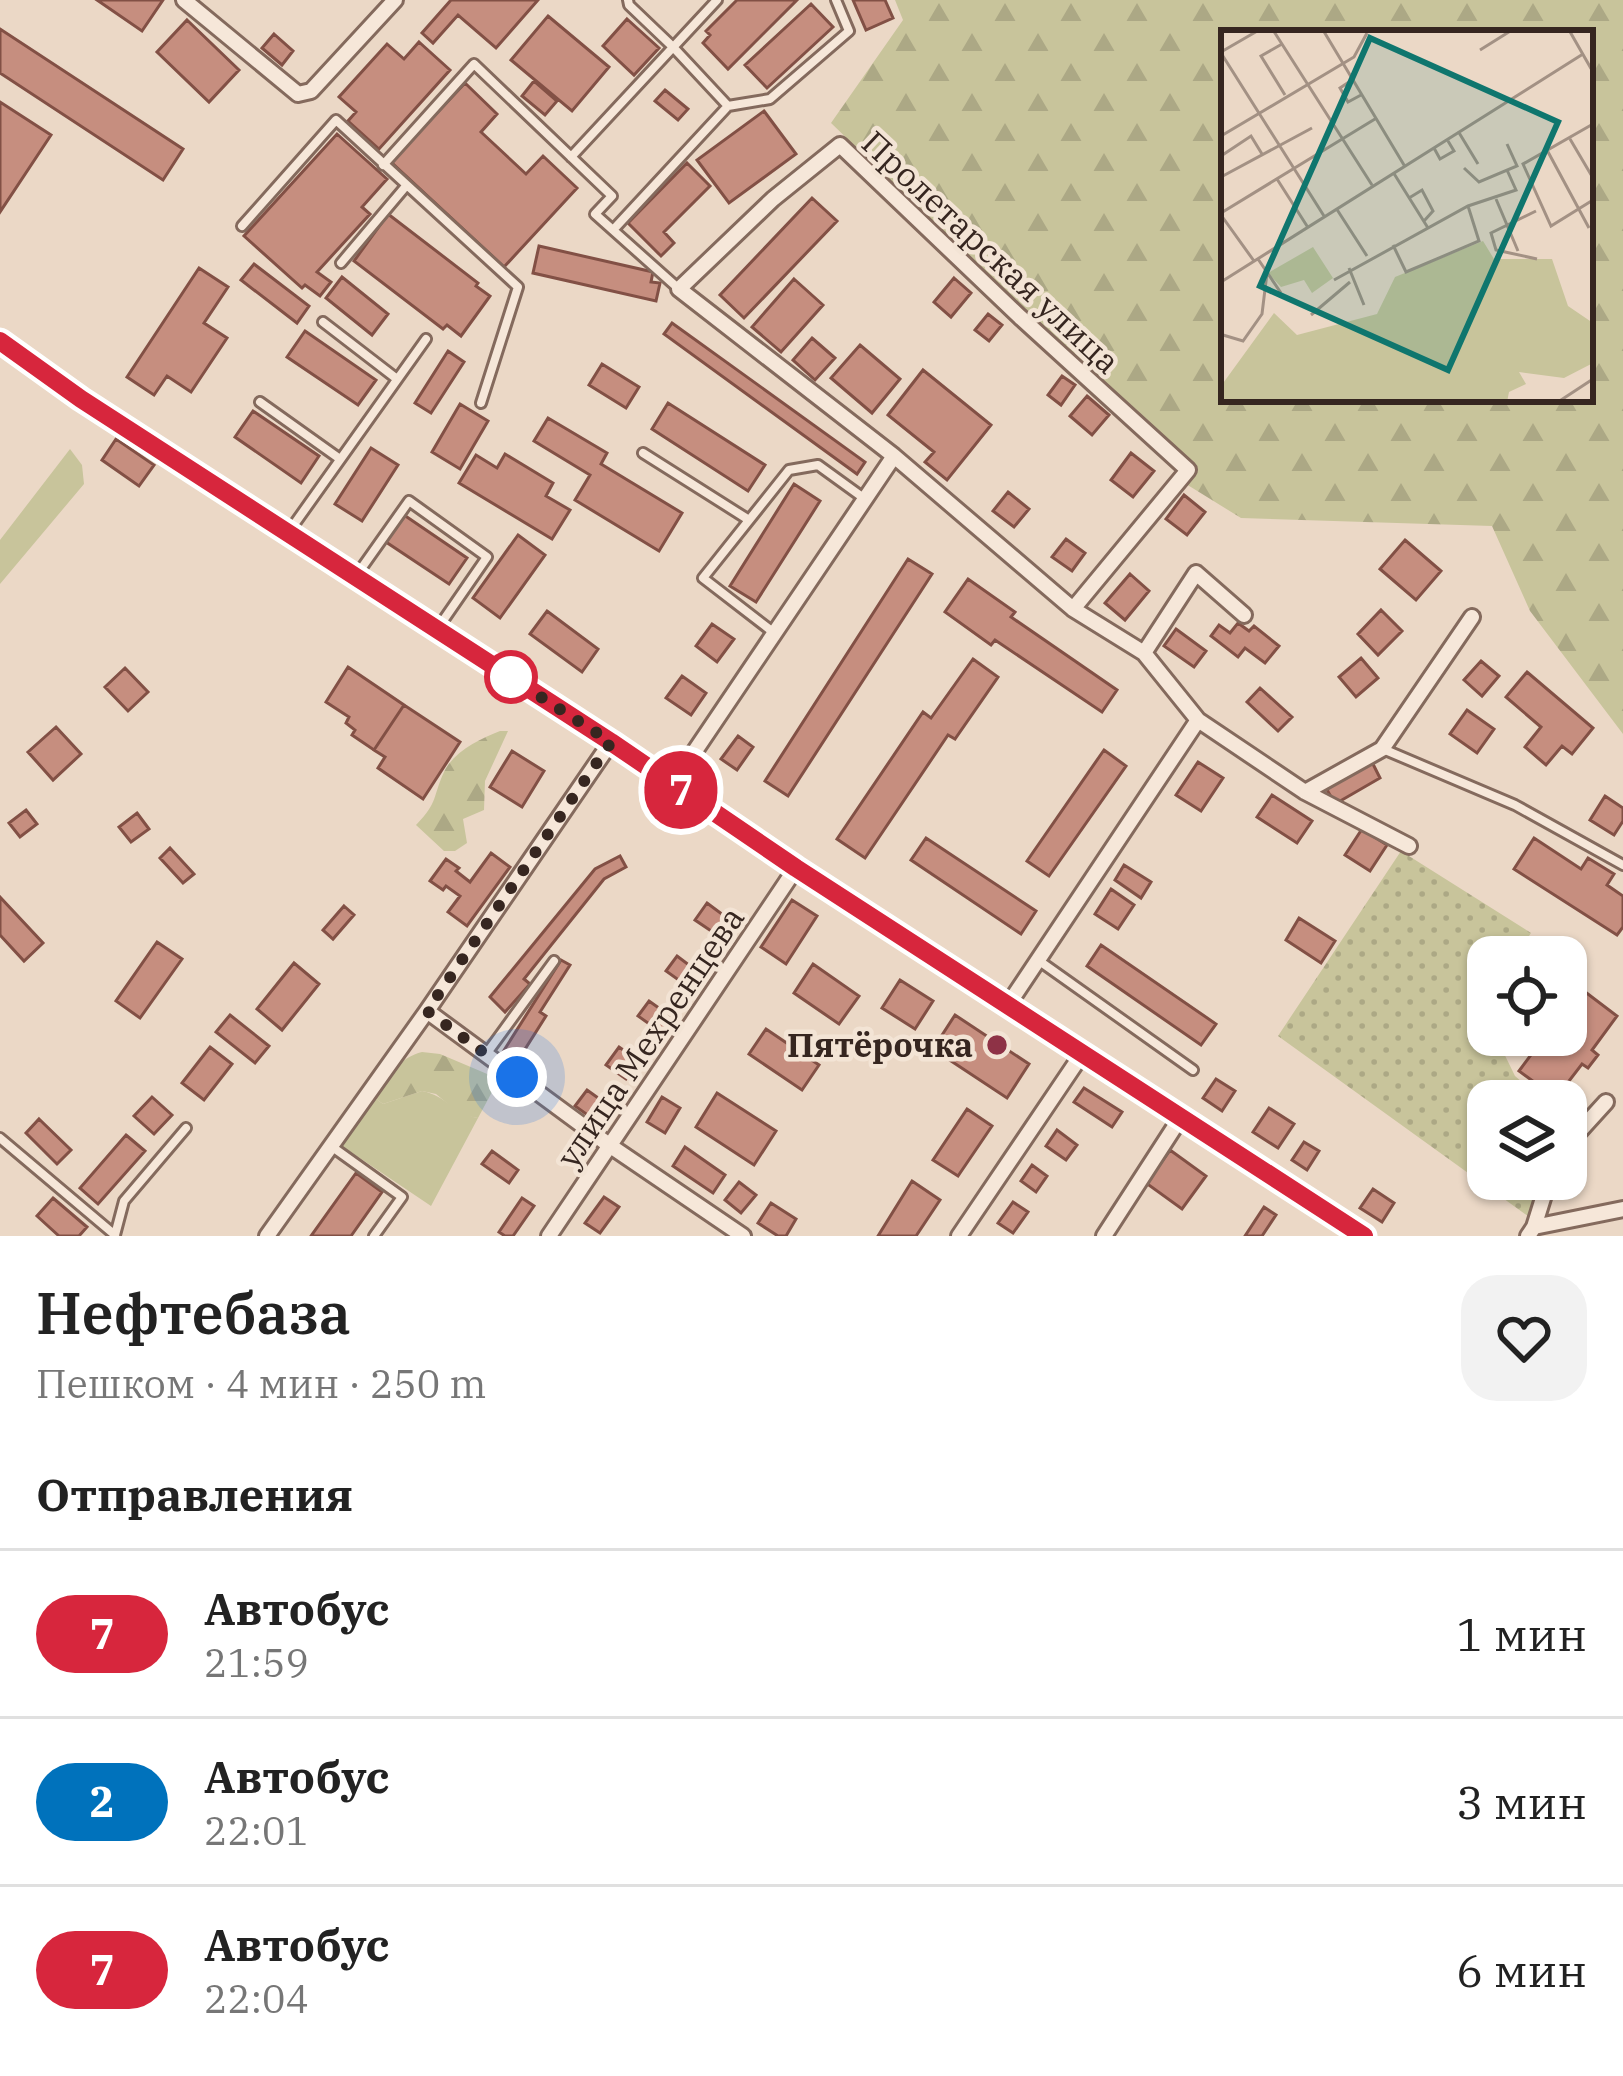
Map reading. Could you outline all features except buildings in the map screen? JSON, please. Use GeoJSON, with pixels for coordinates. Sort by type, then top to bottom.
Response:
{"type":"FeatureCollection","features":[{"type":"Feature","properties":{"kind":"main road"},"geometry":{"type":"LineString","coordinates":[[0,341],[81,399],[1364,1236]]}},
{"type":"Feature","properties":{"kind":"street"},"geometry":{"type":"LineString","coordinates":[[184,0],[298,94],[311,91],[395,0]]}},
{"type":"Feature","properties":{"kind":"street","name":"Пролетарская улица"},"geometry":{"type":"LineString","coordinates":[[679,289],[773,199],[840,145],[1188,470],[1073,609]]}},
{"type":"Feature","properties":{"kind":"street"},"geometry":{"type":"LineString","coordinates":[[679,289],[894,457],[1073,609],[1144,653],[1198,720],[1305,792],[1409,846]]}},
{"type":"Feature","properties":{"kind":"street"},"geometry":{"type":"LineString","coordinates":[[672,784],[894,457]]}},
{"type":"Feature","properties":{"kind":"street"},"geometry":{"type":"LineString","coordinates":[[1144,653],[1196,573],[1244,615]]}},
{"type":"Feature","properties":{"kind":"street"},"geometry":{"type":"LineString","coordinates":[[1305,792],[1382,748],[1472,617]]}},
{"type":"Feature","properties":{"kind":"street"},"geometry":{"type":"LineString","coordinates":[[1008,1005],[1198,720]]}},
{"type":"Feature","properties":{"kind":"street"},"geometry":{"type":"LineString","coordinates":[[274,1234],[611,742]]}},
{"type":"Feature","properties":{"kind":"street","name":"улица Мехренцева"},"geometry":{"type":"LineString","coordinates":[[549,1236],[796,868]]}},
{"type":"Feature","properties":{"kind":"street"},"geometry":{"type":"LineString","coordinates":[[427,1011],[743,1236]]}},
{"type":"Feature","properties":{"kind":"street"},"geometry":{"type":"LineString","coordinates":[[958,1236],[1082,1054]]}},
{"type":"Feature","properties":{"kind":"street"},"geometry":{"type":"LineString","coordinates":[[1587,1123],[1606,1102]]}},
{"type":"Feature","properties":{"kind":"street"},"geometry":{"type":"LineString","coordinates":[[1104,1236],[1181,1117]]}},
{"type":"Feature","properties":{"kind":"street"},"geometry":{"type":"LineString","coordinates":[[1531,1232],[1542,1200]]}},
{"type":"Feature","properties":{"kind":"street"},"geometry":{"type":"LineString","coordinates":[[1531,1232],[1623,1209]]}},
{"type":"Feature","properties":{"kind":"lane"},"geometry":{"type":"LineString","coordinates":[[628,0],[728,106]]}},
{"type":"Feature","properties":{"kind":"lane"},"geometry":{"type":"LineString","coordinates":[[571,157],[717,0]]}},
{"type":"Feature","properties":{"kind":"lane"},"geometry":{"type":"LineString","coordinates":[[613,230],[728,106],[770,99],[849,31],[836,0]]}},
{"type":"Feature","properties":{"kind":"lane"},"geometry":{"type":"LineString","coordinates":[[382,165],[474,64],[612,196],[595,214],[679,289]]}},
{"type":"Feature","properties":{"kind":"lane"},"geometry":{"type":"LineString","coordinates":[[242,226],[336,120],[518,287],[481,403]]}},
{"type":"Feature","properties":{"kind":"lane"},"geometry":{"type":"LineString","coordinates":[[341,263],[406,186]]}},
{"type":"Feature","properties":{"kind":"lane"},"geometry":{"type":"LineString","coordinates":[[323,322],[397,379]]}},
{"type":"Feature","properties":{"kind":"lane"},"geometry":{"type":"LineString","coordinates":[[288,533],[426,339]]}},
{"type":"Feature","properties":{"kind":"lane"},"geometry":{"type":"LineString","coordinates":[[260,402],[340,459]]}},
{"type":"Feature","properties":{"kind":"lane"},"geometry":{"type":"LineString","coordinates":[[643,453],[749,520]]}},
{"type":"Feature","properties":{"kind":"lane"},"geometry":{"type":"LineString","coordinates":[[775,632],[703,578],[788,470],[818,465],[865,499]]}},
{"type":"Feature","properties":{"kind":"lane"},"geometry":{"type":"LineString","coordinates":[[356,577],[409,501],[487,557],[437,629]]}},
{"type":"Feature","properties":{"kind":"lane"},"geometry":{"type":"LineString","coordinates":[[1382,748],[1515,805],[1623,865]]}},
{"type":"Feature","properties":{"kind":"lane"},"geometry":{"type":"LineString","coordinates":[[1038,960],[1193,1070]]}},
{"type":"Feature","properties":{"kind":"lane"},"geometry":{"type":"LineString","coordinates":[[486,1054],[554,961]]}},
{"type":"Feature","properties":{"kind":"lane"},"geometry":{"type":"LineString","coordinates":[[0,1138],[115,1235],[124,1201],[186,1128]]}},
{"type":"Feature","properties":{"kind":"lane"},"geometry":{"type":"LineString","coordinates":[[331,1146],[402,1197],[374,1236]]}},
{"type":"Feature","properties":{"kind":"green space"},"geometry":{"type":"Polygon","coordinates":[[[895,0],[1623,0],[1623,734],[1530,611],[1492,526],[1241,518],[1186,484],[1191,463],[831,123],[903,20],[895,0]]]}},
{"type":"Feature","properties":{"kind":"green space"},"geometry":{"type":"Polygon","coordinates":[[[70,449],[82,465],[84,484],[0,584],[0,540],[70,449]]]}},
{"type":"Feature","properties":{"kind":"green space"},"geometry":{"type":"Polygon","coordinates":[[[508,731],[485,781],[484,810],[463,819],[467,843],[455,851],[444,851],[416,825],[432,805],[454,758],[508,731]]]}},
{"type":"Feature","properties":{"kind":"green space"},"geometry":{"type":"Polygon","coordinates":[[[1401,851],[1531,933],[1467,936],[1467,1056],[1505,1056],[1520,1080],[1467,1080],[1467,1172],[1278,1036],[1401,851]]]}},
{"type":"Feature","properties":{"kind":"green space"},"geometry":{"type":"Polygon","coordinates":[[[422,1052],[440,1054],[499,1079],[478,1118],[461,1115],[436,1094],[422,1091],[383,1104],[375,1098],[394,1069],[422,1052]]]}},
{"type":"Feature","properties":{"kind":"green space"},"geometry":{"type":"Polygon","coordinates":[[[422,1091],[478,1118],[431,1206],[339,1144],[375,1098],[383,1104],[422,1091]]]}},
{"type":"Feature","properties":{"kind":"green space"},"geometry":{"type":"Polygon","coordinates":[[[1506,1200],[1537,1200],[1532,1219],[1506,1200]]]}},
{"type":"Feature","properties":{"kind":"bus line","name":"7"},"geometry":{"type":"LineString","coordinates":[[0,341],[81,399],[1364,1236]]}},
{"type":"Feature","properties":{"kind":"place","name":"Пятёрочка"},"geometry":{"type":"Point","coordinates":[997,1045]}},
{"type":"Feature","properties":{"kind":"route"},"geometry":{"type":"LineString","coordinates":[[511,677],[611,742],[427,1011],[517,1077]]}}]}
